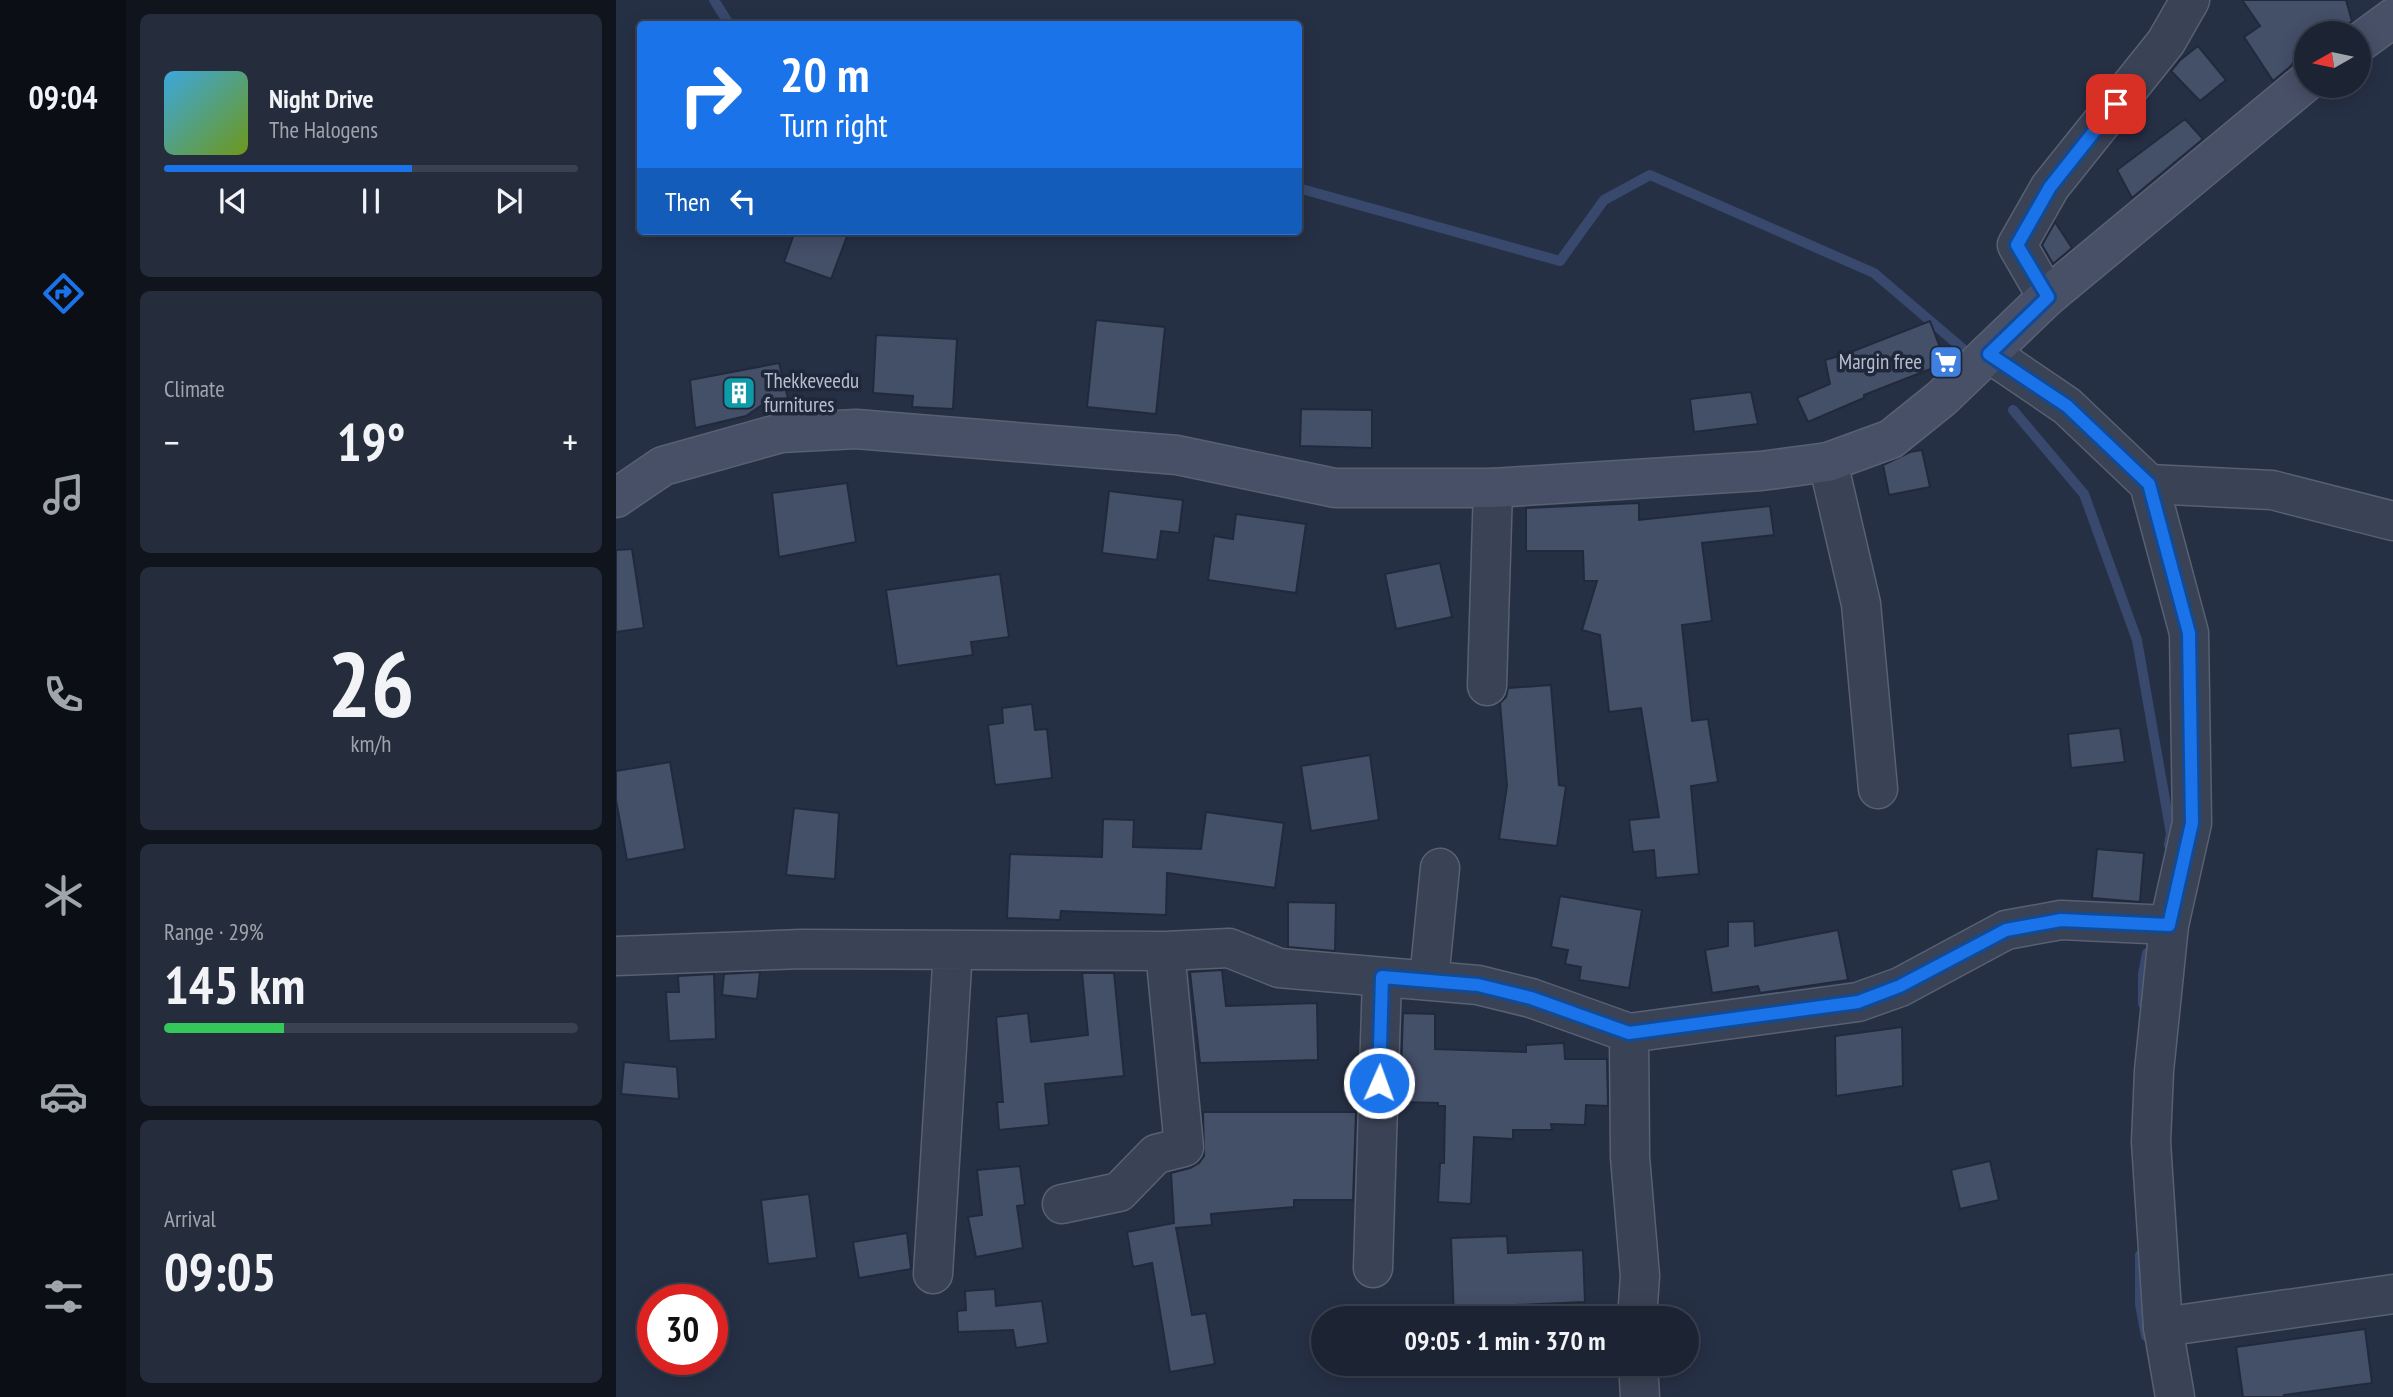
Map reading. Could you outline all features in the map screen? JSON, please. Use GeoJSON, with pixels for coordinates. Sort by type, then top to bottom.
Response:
{"type":"FeatureCollection","features":[{"type":"Feature","properties":{"kind":"main road"},"geometry":{"type":"LineString","coordinates":[[2371,34],[2393,18]]}},
{"type":"Feature","properties":{"kind":"main road"},"geometry":{"type":"LineString","coordinates":[[616,498],[663,466],[781,433],[856,429],[1177,455],[1335,488],[1493,488],[1761,471],[1828,462],[1891,439],[1989,354],[2048,297],[2294,92]]}},
{"type":"Feature","properties":{"kind":"street"},"geometry":{"type":"LineString","coordinates":[[2048,297],[2017,245],[2050,187],[2166,42],[2190,0]]}},
{"type":"Feature","properties":{"kind":"street"},"geometry":{"type":"LineString","coordinates":[[1989,354],[2067,406],[2149,484],[2189,633],[2192,823],[2169,925],[2154,1071],[2151,1142],[2163,1327],[2175,1397]]}},
{"type":"Feature","properties":{"kind":"street"},"geometry":{"type":"LineString","coordinates":[[1828,462],[1861,604],[1878,789]]}},
{"type":"Feature","properties":{"kind":"street"},"geometry":{"type":"LineString","coordinates":[[2149,484],[2272,490],[2393,521]]}},
{"type":"Feature","properties":{"kind":"street"},"geometry":{"type":"LineString","coordinates":[[1487,686],[1493,488]]}},
{"type":"Feature","properties":{"kind":"street"},"geometry":{"type":"LineString","coordinates":[[1429,980],[1440,868]]}},
{"type":"Feature","properties":{"kind":"street"},"geometry":{"type":"LineString","coordinates":[[616,956],[802,949],[1165,951],[1229,948],[1279,968],[1478,985],[1518,995],[1629,1033],[1858,1002],[1900,986],[2006,930],[2061,920],[2169,925]]}},
{"type":"Feature","properties":{"kind":"street"},"geometry":{"type":"LineString","coordinates":[[933,1274],[953,950]]}},
{"type":"Feature","properties":{"kind":"street"},"geometry":{"type":"LineString","coordinates":[[1062,1204],[1119,1192],[1156,1154],[1184,1147],[1165,951]]}},
{"type":"Feature","properties":{"kind":"street"},"geometry":{"type":"LineString","coordinates":[[1373,1268],[1382,977]]}},
{"type":"Feature","properties":{"kind":"street"},"geometry":{"type":"LineString","coordinates":[[1629,1033],[1630,1157],[1640,1276],[1638,1306]]}},
{"type":"Feature","properties":{"kind":"street"},"geometry":{"type":"LineString","coordinates":[[2163,1327],[2393,1294]]}},
{"type":"Feature","properties":{"kind":"street"},"geometry":{"type":"LineString","coordinates":[[1639,1376],[1640,1397]]}},
{"type":"Feature","properties":{"kind":"building"},"geometry":{"type":"Polygon","coordinates":[[[2242,0],[2346,0],[2352,21],[2294,21],[2294,61],[2273,81],[2244,37],[2260,26],[2242,0]]]}},
{"type":"Feature","properties":{"kind":"building"},"geometry":{"type":"Polygon","coordinates":[[[2198,46],[2226,80],[2200,101],[2171,71],[2198,46]]]}},
{"type":"Feature","properties":{"kind":"building"},"geometry":{"type":"Polygon","coordinates":[[[2185,119],[2203,139],[2132,198],[2117,170],[2185,119]]]}},
{"type":"Feature","properties":{"kind":"building"},"geometry":{"type":"Polygon","coordinates":[[[2055,222],[2072,248],[2053,264],[2042,245],[2055,222]]]}},
{"type":"Feature","properties":{"kind":"building"},"geometry":{"type":"Polygon","coordinates":[[[794,235],[848,235],[831,279],[784,262],[794,235]]]}},
{"type":"Feature","properties":{"kind":"building"},"geometry":{"type":"Polygon","coordinates":[[[1096,320],[1165,327],[1156,414],[1087,407],[1096,320]]]}},
{"type":"Feature","properties":{"kind":"building"},"geometry":{"type":"Polygon","coordinates":[[[1930,321],[1946,363],[1864,395],[1864,398],[1808,422],[1797,398],[1830,384],[1825,360],[1930,321]]]}},
{"type":"Feature","properties":{"kind":"building"},"geometry":{"type":"Polygon","coordinates":[[[876,335],[957,339],[953,409],[912,407],[913,396],[873,393],[876,335]]]}},
{"type":"Feature","properties":{"kind":"building","name":"Thekkeveedu furnitures"},"geometry":{"type":"Polygon","coordinates":[[[779,363],[790,406],[762,405],[746,416],[695,428],[690,380],[779,363]]]}},
{"type":"Feature","properties":{"kind":"building"},"geometry":{"type":"Polygon","coordinates":[[[1751,392],[1758,424],[1694,432],[1690,399],[1751,392]]]}},
{"type":"Feature","properties":{"kind":"building"},"geometry":{"type":"Polygon","coordinates":[[[1301,409],[1372,410],[1372,448],[1300,446],[1301,409]]]}},
{"type":"Feature","properties":{"kind":"building"},"geometry":{"type":"Polygon","coordinates":[[[1922,450],[1930,487],[1889,495],[1883,465],[1910,452],[1922,450]]]}},
{"type":"Feature","properties":{"kind":"building"},"geometry":{"type":"Polygon","coordinates":[[[847,483],[856,542],[779,557],[772,493],[847,483]]]}},
{"type":"Feature","properties":{"kind":"building"},"geometry":{"type":"Polygon","coordinates":[[[1109,491],[1183,500],[1179,533],[1161,531],[1157,560],[1102,553],[1109,491]]]}},
{"type":"Feature","properties":{"kind":"building"},"geometry":{"type":"Polygon","coordinates":[[[1639,503],[1639,520],[1770,506],[1774,535],[1702,543],[1712,621],[1682,625],[1692,721],[1708,719],[1718,782],[1691,786],[1699,874],[1656,878],[1654,850],[1633,852],[1629,820],[1659,817],[1641,708],[1609,712],[1600,635],[1582,630],[1597,581],[1584,581],[1583,551],[1526,551],[1526,508],[1639,503]]]}},
{"type":"Feature","properties":{"kind":"building"},"geometry":{"type":"Polygon","coordinates":[[[1236,514],[1306,524],[1296,593],[1208,580],[1214,536],[1233,539],[1236,514]]]}},
{"type":"Feature","properties":{"kind":"building"},"geometry":{"type":"Polygon","coordinates":[[[632,549],[644,628],[616,632],[616,550],[632,549]]]}},
{"type":"Feature","properties":{"kind":"building"},"geometry":{"type":"Polygon","coordinates":[[[1440,563],[1452,617],[1396,629],[1385,574],[1440,563]]]}},
{"type":"Feature","properties":{"kind":"building"},"geometry":{"type":"Polygon","coordinates":[[[1000,574],[1009,637],[971,642],[973,655],[897,666],[886,590],[1000,574]]]}},
{"type":"Feature","properties":{"kind":"building"},"geometry":{"type":"Polygon","coordinates":[[[1551,685],[1559,785],[1566,786],[1557,846],[1499,839],[1507,786],[1500,703],[1506,697],[1508,688],[1551,685]]]}},
{"type":"Feature","properties":{"kind":"building"},"geometry":{"type":"Polygon","coordinates":[[[1032,704],[1035,730],[1047,729],[1052,778],[995,785],[988,725],[1003,723],[1002,708],[1032,704]]]}},
{"type":"Feature","properties":{"kind":"building"},"geometry":{"type":"Polygon","coordinates":[[[2120,728],[2125,762],[2071,768],[2068,734],[2120,728]]]}},
{"type":"Feature","properties":{"kind":"building"},"geometry":{"type":"Polygon","coordinates":[[[1370,755],[1379,820],[1311,831],[1301,766],[1370,755]]]}},
{"type":"Feature","properties":{"kind":"building"},"geometry":{"type":"Polygon","coordinates":[[[670,762],[685,849],[627,860],[616,800],[616,771],[670,762]]]}},
{"type":"Feature","properties":{"kind":"building"},"geometry":{"type":"Polygon","coordinates":[[[794,808],[839,813],[835,879],[786,875],[794,808]]]}},
{"type":"Feature","properties":{"kind":"building"},"geometry":{"type":"Polygon","coordinates":[[[1206,812],[1284,823],[1275,888],[1167,873],[1166,915],[1061,911],[1060,920],[1007,918],[1010,854],[1102,857],[1103,819],[1134,820],[1133,847],[1201,849],[1206,812]]]}},
{"type":"Feature","properties":{"kind":"building"},"geometry":{"type":"Polygon","coordinates":[[[2097,849],[2144,853],[2140,902],[2092,898],[2097,849]]]}},
{"type":"Feature","properties":{"kind":"building"},"geometry":{"type":"Polygon","coordinates":[[[1560,896],[1642,910],[1629,988],[1579,980],[1581,967],[1565,964],[1568,950],[1551,947],[1560,896]]]}},
{"type":"Feature","properties":{"kind":"building"},"geometry":{"type":"Polygon","coordinates":[[[1288,902],[1336,903],[1335,951],[1288,947],[1288,902]]]}},
{"type":"Feature","properties":{"kind":"building"},"geometry":{"type":"Polygon","coordinates":[[[1754,921],[1755,946],[1838,930],[1848,980],[1760,993],[1758,986],[1712,993],[1705,950],[1728,946],[1728,922],[1754,921]]]}},
{"type":"Feature","properties":{"kind":"building"},"geometry":{"type":"Polygon","coordinates":[[[1222,970],[1226,1006],[1317,1003],[1318,1060],[1200,1063],[1190,972],[1222,970]]]}},
{"type":"Feature","properties":{"kind":"building"},"geometry":{"type":"Polygon","coordinates":[[[760,972],[757,999],[722,995],[724,974],[760,972]]]}},
{"type":"Feature","properties":{"kind":"building"},"geometry":{"type":"Polygon","coordinates":[[[1082,973],[1114,973],[1124,1076],[1045,1084],[1049,1125],[999,1130],[997,1102],[1003,1102],[996,1017],[1028,1013],[1031,1042],[1088,1035],[1082,973]]]}},
{"type":"Feature","properties":{"kind":"building"},"geometry":{"type":"Polygon","coordinates":[[[714,974],[716,1039],[669,1041],[666,992],[679,992],[678,976],[714,974]]]}},
{"type":"Feature","properties":{"kind":"building"},"geometry":{"type":"Polygon","coordinates":[[[1403,1013],[1435,1014],[1435,1049],[1526,1052],[1526,1045],[1564,1043],[1565,1059],[1607,1059],[1608,1106],[1586,1105],[1585,1125],[1551,1124],[1552,1130],[1513,1130],[1513,1139],[1474,1137],[1471,1204],[1438,1202],[1440,1163],[1444,1163],[1445,1106],[1438,1106],[1438,1103],[1400,1102],[1403,1013]]]}},
{"type":"Feature","properties":{"kind":"building"},"geometry":{"type":"Polygon","coordinates":[[[1902,1027],[1903,1086],[1836,1096],[1835,1036],[1902,1027]]]}},
{"type":"Feature","properties":{"kind":"building"},"geometry":{"type":"Polygon","coordinates":[[[624,1062],[677,1067],[679,1099],[621,1094],[624,1062]]]}},
{"type":"Feature","properties":{"kind":"building"},"geometry":{"type":"Polygon","coordinates":[[[1203,1112],[1356,1112],[1353,1200],[1294,1200],[1294,1207],[1211,1214],[1212,1225],[1176,1228],[1192,1315],[1206,1313],[1215,1364],[1170,1372],[1152,1263],[1133,1267],[1127,1232],[1174,1223],[1171,1173],[1190,1168],[1204,1156],[1203,1112]]]}},
{"type":"Feature","properties":{"kind":"building"},"geometry":{"type":"Polygon","coordinates":[[[1990,1161],[1999,1200],[1960,1209],[1951,1170],[1990,1161]]]}},
{"type":"Feature","properties":{"kind":"building"},"geometry":{"type":"Polygon","coordinates":[[[1020,1166],[1025,1205],[1017,1206],[1023,1248],[976,1257],[968,1217],[982,1215],[977,1170],[1020,1166]]]}},
{"type":"Feature","properties":{"kind":"building"},"geometry":{"type":"Polygon","coordinates":[[[809,1194],[817,1258],[768,1264],[761,1200],[809,1194]]]}},
{"type":"Feature","properties":{"kind":"building"},"geometry":{"type":"Polygon","coordinates":[[[907,1233],[911,1269],[859,1278],[853,1242],[907,1233]]]}},
{"type":"Feature","properties":{"kind":"building"},"geometry":{"type":"Polygon","coordinates":[[[1507,1236],[1508,1253],[1583,1250],[1585,1302],[1454,1306],[1451,1238],[1507,1236]]]}},
{"type":"Feature","properties":{"kind":"building"},"geometry":{"type":"Polygon","coordinates":[[[995,1289],[996,1306],[1042,1301],[1048,1343],[1016,1348],[1013,1330],[958,1332],[957,1311],[966,1310],[965,1291],[995,1289]]]}},
{"type":"Feature","properties":{"kind":"building"},"geometry":{"type":"Polygon","coordinates":[[[2365,1329],[2372,1383],[2284,1395],[2285,1397],[2243,1397],[2236,1347],[2365,1329]]]}},
{"type":"Feature","properties":{"kind":"waterway"},"geometry":{"type":"LineString","coordinates":[[714,0],[727,21]]}},
{"type":"Feature","properties":{"kind":"waterway"},"geometry":{"type":"LineString","coordinates":[[1302,189],[1560,261],[1604,200],[1650,175],[1874,273],[1962,348],[1972,360]]}},
{"type":"Feature","properties":{"kind":"waterway"},"geometry":{"type":"LineString","coordinates":[[2013,410],[2084,494],[2137,640],[2171,834],[2169,845]]}},
{"type":"Feature","properties":{"kind":"waterway"},"geometry":{"type":"LineString","coordinates":[[2143,1004],[2143,974],[2147,953]]}},
{"type":"Feature","properties":{"kind":"waterway"},"geometry":{"type":"LineString","coordinates":[[2140,1255],[2140,1304],[2146,1336]]}},
{"type":"Feature","properties":{"kind":"place","name":"Margin free"},"geometry":{"type":"Point","coordinates":[1946,362]}},
{"type":"Feature","properties":{"kind":"place","name":"Thekkeveedu furnitures"},"geometry":{"type":"Point","coordinates":[739,393]}},
{"type":"Feature","properties":{"kind":"route"},"geometry":{"type":"LineString","coordinates":[[1379,1083],[1382,977],[1478,985],[1531,998],[1629,1033],[1858,1002],[1900,986],[2006,930],[2061,920],[2169,925],[2192,823],[2189,633],[2149,484],[2067,406],[1989,354],[2048,297],[2017,245],[2050,187],[2116,104]]}}]}
